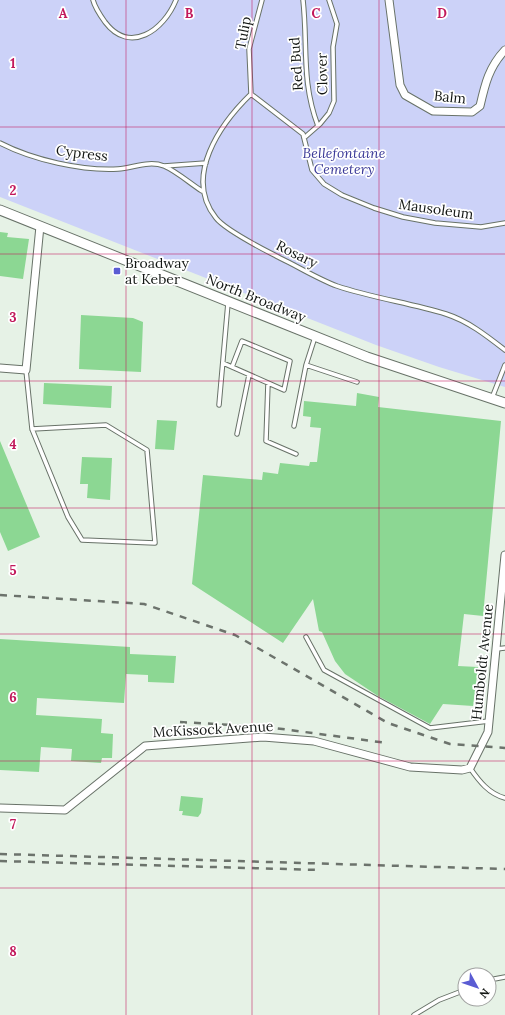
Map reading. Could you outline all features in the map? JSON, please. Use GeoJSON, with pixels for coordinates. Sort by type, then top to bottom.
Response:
{"type":"FeatureCollection","features":[{"type":"Feature","properties":{"kind":"main road","name":"North Broadway"},"geometry":{"type":"LineString","coordinates":[[0,210],[228,302],[396,367],[505,403]]}},
{"type":"Feature","properties":{"kind":"street","name":"Balm"},"geometry":{"type":"LineString","coordinates":[[389,0],[400,85],[405,95],[433,111],[472,112],[480,106],[487,76],[492,65],[505,50]]}},
{"type":"Feature","properties":{"kind":"street"},"geometry":{"type":"LineString","coordinates":[[0,368],[26,370],[40,226]]}},
{"type":"Feature","properties":{"kind":"street","name":"Humboldt Avenue"},"geometry":{"type":"LineString","coordinates":[[470,768],[488,732],[496,649],[502,620],[505,555]]}},
{"type":"Feature","properties":{"kind":"street","name":"McKissock Avenue"},"geometry":{"type":"LineString","coordinates":[[0,808],[65,810],[145,746],[263,737],[314,741],[410,767],[462,770],[470,768]]}},
{"type":"Feature","properties":{"kind":"lane"},"geometry":{"type":"LineString","coordinates":[[93,0],[100,15],[109,26],[117,34],[126,38],[144,36],[160,25],[172,11],[176,0]]}},
{"type":"Feature","properties":{"kind":"lane","name":"Tulip"},"geometry":{"type":"LineString","coordinates":[[251,94],[249,49],[262,0]]}},
{"type":"Feature","properties":{"kind":"lane","name":"Red Bud"},"geometry":{"type":"LineString","coordinates":[[303,0],[306,81],[318,126]]}},
{"type":"Feature","properties":{"kind":"lane","name":"Clover"},"geometry":{"type":"LineString","coordinates":[[304,138],[318,126],[329,113],[334,101],[333,47],[337,24],[329,0]]}},
{"type":"Feature","properties":{"kind":"lane"},"geometry":{"type":"LineString","coordinates":[[202,191],[206,163],[216,137],[234,111],[251,94],[303,134],[304,138]]}},
{"type":"Feature","properties":{"kind":"lane","name":"Mausoleum"},"geometry":{"type":"LineString","coordinates":[[304,138],[312,170],[324,184],[342,195],[374,208],[404,217],[435,223],[481,226],[505,224]]}},
{"type":"Feature","properties":{"kind":"lane","name":"Cypress"},"geometry":{"type":"LineString","coordinates":[[0,143],[19,153],[70,165],[118,169],[148,164],[164,166],[206,163]]}},
{"type":"Feature","properties":{"kind":"lane","name":"Cypress"},"geometry":{"type":"LineString","coordinates":[[164,166],[202,191]]}},
{"type":"Feature","properties":{"kind":"lane","name":"Rosary"},"geometry":{"type":"LineString","coordinates":[[202,191],[216,219],[268,252],[336,285],[387,301],[447,314],[482,332],[505,350]]}},
{"type":"Feature","properties":{"kind":"lane"},"geometry":{"type":"LineString","coordinates":[[219,405],[228,302]]}},
{"type":"Feature","properties":{"kind":"lane"},"geometry":{"type":"LineString","coordinates":[[294,426],[306,365],[315,336]]}},
{"type":"Feature","properties":{"kind":"lane"},"geometry":{"type":"LineString","coordinates":[[223,363],[249,375],[284,390],[290,361],[242,341],[232,367]]}},
{"type":"Feature","properties":{"kind":"lane"},"geometry":{"type":"LineString","coordinates":[[306,365],[357,382]]}},
{"type":"Feature","properties":{"kind":"lane"},"geometry":{"type":"LineString","coordinates":[[492,399],[505,365]]}},
{"type":"Feature","properties":{"kind":"lane"},"geometry":{"type":"LineString","coordinates":[[26,370],[32,429],[68,517],[82,540],[156,543],[148,450],[106,425],[32,429]]}},
{"type":"Feature","properties":{"kind":"lane"},"geometry":{"type":"LineString","coordinates":[[237,434],[249,375]]}},
{"type":"Feature","properties":{"kind":"lane"},"geometry":{"type":"LineString","coordinates":[[268,383],[266,441],[296,454]]}},
{"type":"Feature","properties":{"kind":"lane"},"geometry":{"type":"LineString","coordinates":[[306,637],[324,670],[430,728],[489,721]]}},
{"type":"Feature","properties":{"kind":"lane"},"geometry":{"type":"LineString","coordinates":[[496,649],[505,648]]}},
{"type":"Feature","properties":{"kind":"lane"},"geometry":{"type":"LineString","coordinates":[[470,768],[477,778],[492,793],[505,798]]}},
{"type":"Feature","properties":{"kind":"lane"},"geometry":{"type":"LineString","coordinates":[[414,1015],[439,1000],[457,993]]}},
{"type":"Feature","properties":{"kind":"green space","name":"Bellefontaine Cemetery"},"geometry":{"type":"Polygon","coordinates":[[[0,0],[505,0],[505,387],[439,367],[376,345],[0,197],[0,0]]]}},
{"type":"Feature","properties":{"kind":"building"},"geometry":{"type":"Polygon","coordinates":[[[0,232],[8,233],[7,237],[29,239],[23,279],[0,276],[0,232]]]}},
{"type":"Feature","properties":{"kind":"building"},"geometry":{"type":"Polygon","coordinates":[[[81,315],[133,318],[143,322],[141,372],[79,369],[81,315]]]}},
{"type":"Feature","properties":{"kind":"building"},"geometry":{"type":"Polygon","coordinates":[[[44,383],[112,386],[111,408],[43,404],[44,383]]]}},
{"type":"Feature","properties":{"kind":"building"},"geometry":{"type":"Polygon","coordinates":[[[357,393],[379,397],[378,407],[501,421],[483,616],[464,614],[458,666],[478,667],[473,706],[443,704],[430,724],[378,696],[345,674],[335,661],[322,632],[319,631],[313,599],[283,643],[192,584],[203,475],[262,480],[263,472],[278,474],[280,463],[309,466],[310,462],[317,462],[321,428],[310,427],[311,417],[303,416],[304,401],[356,406],[357,393]]]}},
{"type":"Feature","properties":{"kind":"building"},"geometry":{"type":"Polygon","coordinates":[[[157,420],[177,421],[174,450],[155,449],[157,420]]]}},
{"type":"Feature","properties":{"kind":"building"},"geometry":{"type":"Polygon","coordinates":[[[0,441],[40,537],[8,551],[0,532],[0,441]]]}},
{"type":"Feature","properties":{"kind":"building"},"geometry":{"type":"Polygon","coordinates":[[[82,457],[112,458],[110,500],[87,498],[88,484],[80,484],[82,457]]]}},
{"type":"Feature","properties":{"kind":"building"},"geometry":{"type":"Polygon","coordinates":[[[0,639],[130,647],[130,654],[176,656],[174,683],[148,682],[148,675],[126,674],[124,703],[37,698],[36,715],[102,719],[101,733],[113,734],[112,758],[102,758],[101,763],[71,761],[72,749],[41,747],[39,772],[0,770],[0,639]]]}},
{"type":"Feature","properties":{"kind":"building"},"geometry":{"type":"Polygon","coordinates":[[[181,796],[203,798],[201,813],[198,817],[182,815],[183,811],[179,811],[181,796]]]}},
{"type":"Feature","properties":{"kind":"railway"},"geometry":{"type":"LineString","coordinates":[[0,595],[144,604],[235,635],[388,723],[450,744],[505,748]]}},
{"type":"Feature","properties":{"kind":"railway"},"geometry":{"type":"LineString","coordinates":[[180,722],[267,727],[387,743]]}},
{"type":"Feature","properties":{"kind":"railway"},"geometry":{"type":"LineString","coordinates":[[0,854],[505,869]]}},
{"type":"Feature","properties":{"kind":"railway"},"geometry":{"type":"LineString","coordinates":[[0,861],[320,870]]}},
{"type":"Feature","properties":{"kind":"place","name":"Broadway at Keber"},"geometry":{"type":"Point","coordinates":[117,271]}}]}
